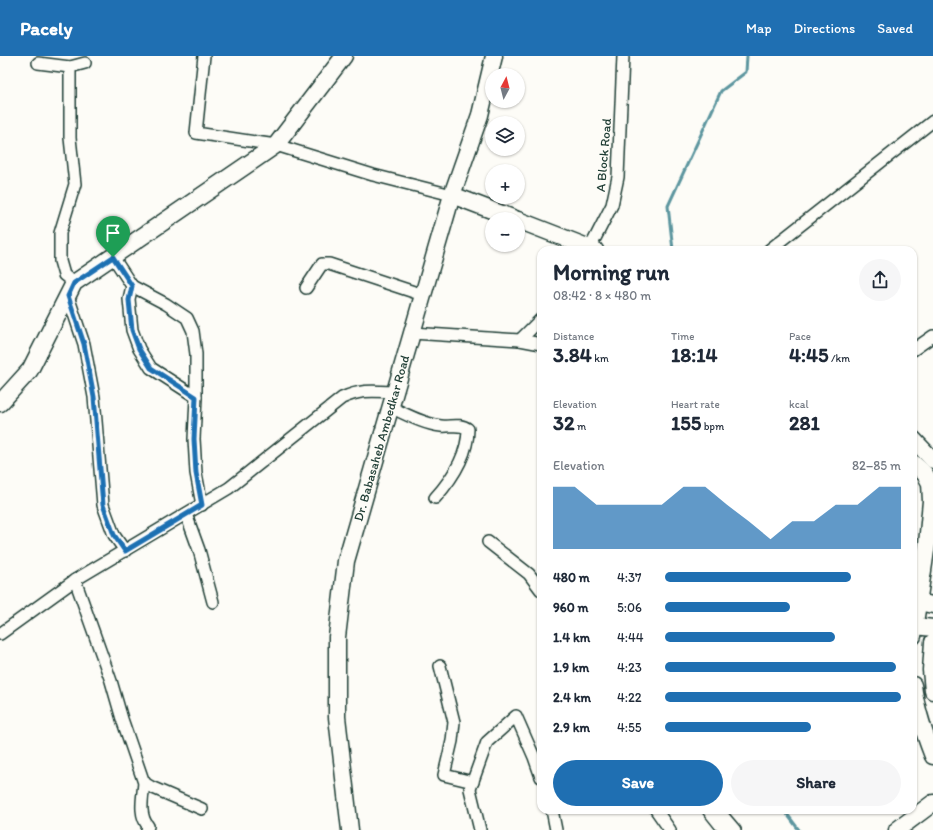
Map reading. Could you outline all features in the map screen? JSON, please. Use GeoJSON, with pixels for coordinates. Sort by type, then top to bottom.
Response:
{"type":"FeatureCollection","features":[{"type":"Feature","properties":{"kind":"main road"},"geometry":{"type":"LineString","coordinates":[[0,403],[30,370],[71,290],[113,257],[276,145],[344,56]]}},
{"type":"Feature","properties":{"kind":"main road","name":"Dr. Babasaheb Ambedkar Road"},"geometry":{"type":"LineString","coordinates":[[360,830],[345,736],[337,637],[345,594],[346,561],[367,500],[394,403],[480,115],[494,56]]}},
{"type":"Feature","properties":{"kind":"main road"},"geometry":{"type":"LineString","coordinates":[[500,68],[504,56]]}},
{"type":"Feature","properties":{"kind":"main road","name":"Dr. Babasaheb Ambedkar Road"},"geometry":{"type":"LineString","coordinates":[[416,333],[422,295],[487,108]]}},
{"type":"Feature","properties":{"kind":"main road"},"geometry":{"type":"LineString","coordinates":[[456,196],[497,212]]}},
{"type":"Feature","properties":{"kind":"main road"},"geometry":{"type":"LineString","coordinates":[[525,223],[583,246]]}},
{"type":"Feature","properties":{"kind":"main road"},"geometry":{"type":"LineString","coordinates":[[917,443],[930,457],[917,463]]}},
{"type":"Feature","properties":{"kind":"main road"},"geometry":{"type":"LineString","coordinates":[[917,466],[928,478],[932,495],[927,544],[926,603],[917,620]]}},
{"type":"Feature","properties":{"kind":"main road"},"geometry":{"type":"LineString","coordinates":[[917,625],[933,628]]}},
{"type":"Feature","properties":{"kind":"main road"},"geometry":{"type":"LineString","coordinates":[[933,642],[931,670],[933,690]]}},
{"type":"Feature","properties":{"kind":"main road","name":"Dr. Babasaheb Ambedkar Road"},"geometry":{"type":"LineString","coordinates":[[340,666],[338,717],[350,830]]}},
{"type":"Feature","properties":{"kind":"main road"},"geometry":{"type":"LineString","coordinates":[[917,702],[927,718],[933,756]]}},
{"type":"Feature","properties":{"kind":"main road"},"geometry":{"type":"LineString","coordinates":[[897,830],[933,803]]}},
{"type":"Feature","properties":{"kind":"street"},"geometry":{"type":"LineString","coordinates":[[204,56],[196,133],[276,145],[373,174],[456,196]]}},
{"type":"Feature","properties":{"kind":"street","name":"A Block Road"},"geometry":{"type":"LineString","coordinates":[[592,246],[612,205],[618,178],[623,56]]}},
{"type":"Feature","properties":{"kind":"street"},"geometry":{"type":"LineString","coordinates":[[38,63],[70,67],[85,63]]}},
{"type":"Feature","properties":{"kind":"street"},"geometry":{"type":"LineString","coordinates":[[70,67],[70,138],[75,184],[60,233],[60,261],[71,290],[84,344],[94,397],[103,505],[114,535],[125,551]]}},
{"type":"Feature","properties":{"kind":"street"},"geometry":{"type":"LineString","coordinates":[[774,246],[933,121]]}},
{"type":"Feature","properties":{"kind":"street"},"geometry":{"type":"LineString","coordinates":[[113,257],[132,286],[166,304],[187,318],[193,331],[196,354],[194,439],[196,473],[202,505]]}},
{"type":"Feature","properties":{"kind":"street"},"geometry":{"type":"LineString","coordinates":[[306,288],[322,264],[329,264],[422,295]]}},
{"type":"Feature","properties":{"kind":"street"},"geometry":{"type":"LineString","coordinates":[[132,286],[129,300],[132,330],[139,349],[151,368],[196,397]]}},
{"type":"Feature","properties":{"kind":"street"},"geometry":{"type":"LineString","coordinates":[[520,340],[537,323]]}},
{"type":"Feature","properties":{"kind":"street"},"geometry":{"type":"LineString","coordinates":[[416,333],[520,340],[537,343]]}},
{"type":"Feature","properties":{"kind":"street"},"geometry":{"type":"LineString","coordinates":[[917,347],[933,336]]}},
{"type":"Feature","properties":{"kind":"street"},"geometry":{"type":"LineString","coordinates":[[0,634],[75,580],[229,488],[342,398],[353,393],[364,391],[394,403],[426,423],[440,426],[463,426],[468,429],[468,438],[458,466],[449,482],[436,498]]}},
{"type":"Feature","properties":{"kind":"street"},"geometry":{"type":"LineString","coordinates":[[186,514],[199,550],[212,602]]}},
{"type":"Feature","properties":{"kind":"street"},"geometry":{"type":"LineString","coordinates":[[488,542],[529,574],[537,585]]}},
{"type":"Feature","properties":{"kind":"street"},"geometry":{"type":"LineString","coordinates":[[75,580],[111,681],[122,719],[144,782],[141,810],[143,820],[148,826],[147,830]]}},
{"type":"Feature","properties":{"kind":"street"},"geometry":{"type":"LineString","coordinates":[[440,666],[454,722],[452,741],[444,775],[472,782]]}},
{"type":"Feature","properties":{"kind":"street"},"geometry":{"type":"LineString","coordinates":[[480,830],[470,789],[472,782],[487,742],[516,716],[537,766]]}},
{"type":"Feature","properties":{"kind":"street"},"geometry":{"type":"LineString","coordinates":[[144,782],[151,787],[202,809]]}},
{"type":"Feature","properties":{"kind":"street"},"geometry":{"type":"LineString","coordinates":[[553,814],[556,830]]}},
{"type":"Feature","properties":{"kind":"street"},"geometry":{"type":"LineString","coordinates":[[659,814],[670,830]]}},
{"type":"Feature","properties":{"kind":"street"},"geometry":{"type":"LineString","coordinates":[[711,814],[724,830]]}},
{"type":"Feature","properties":{"kind":"street"},"geometry":{"type":"LineString","coordinates":[[721,814],[735,830]]}},
{"type":"Feature","properties":{"kind":"waterway"},"geometry":{"type":"LineString","coordinates":[[673,246],[668,206],[721,91],[746,72],[747,56]]}},
{"type":"Feature","properties":{"kind":"waterway"},"geometry":{"type":"LineString","coordinates":[[787,814],[799,830]]}},
{"type":"Feature","properties":{"kind":"route"},"geometry":{"type":"LineString","coordinates":[[113,257],[132,286],[129,300],[132,330],[139,349],[151,368],[196,397],[194,439],[196,473],[202,505],[125,551],[114,535],[103,505],[94,397],[84,344],[68,296],[74,283],[113,257]]}}]}
